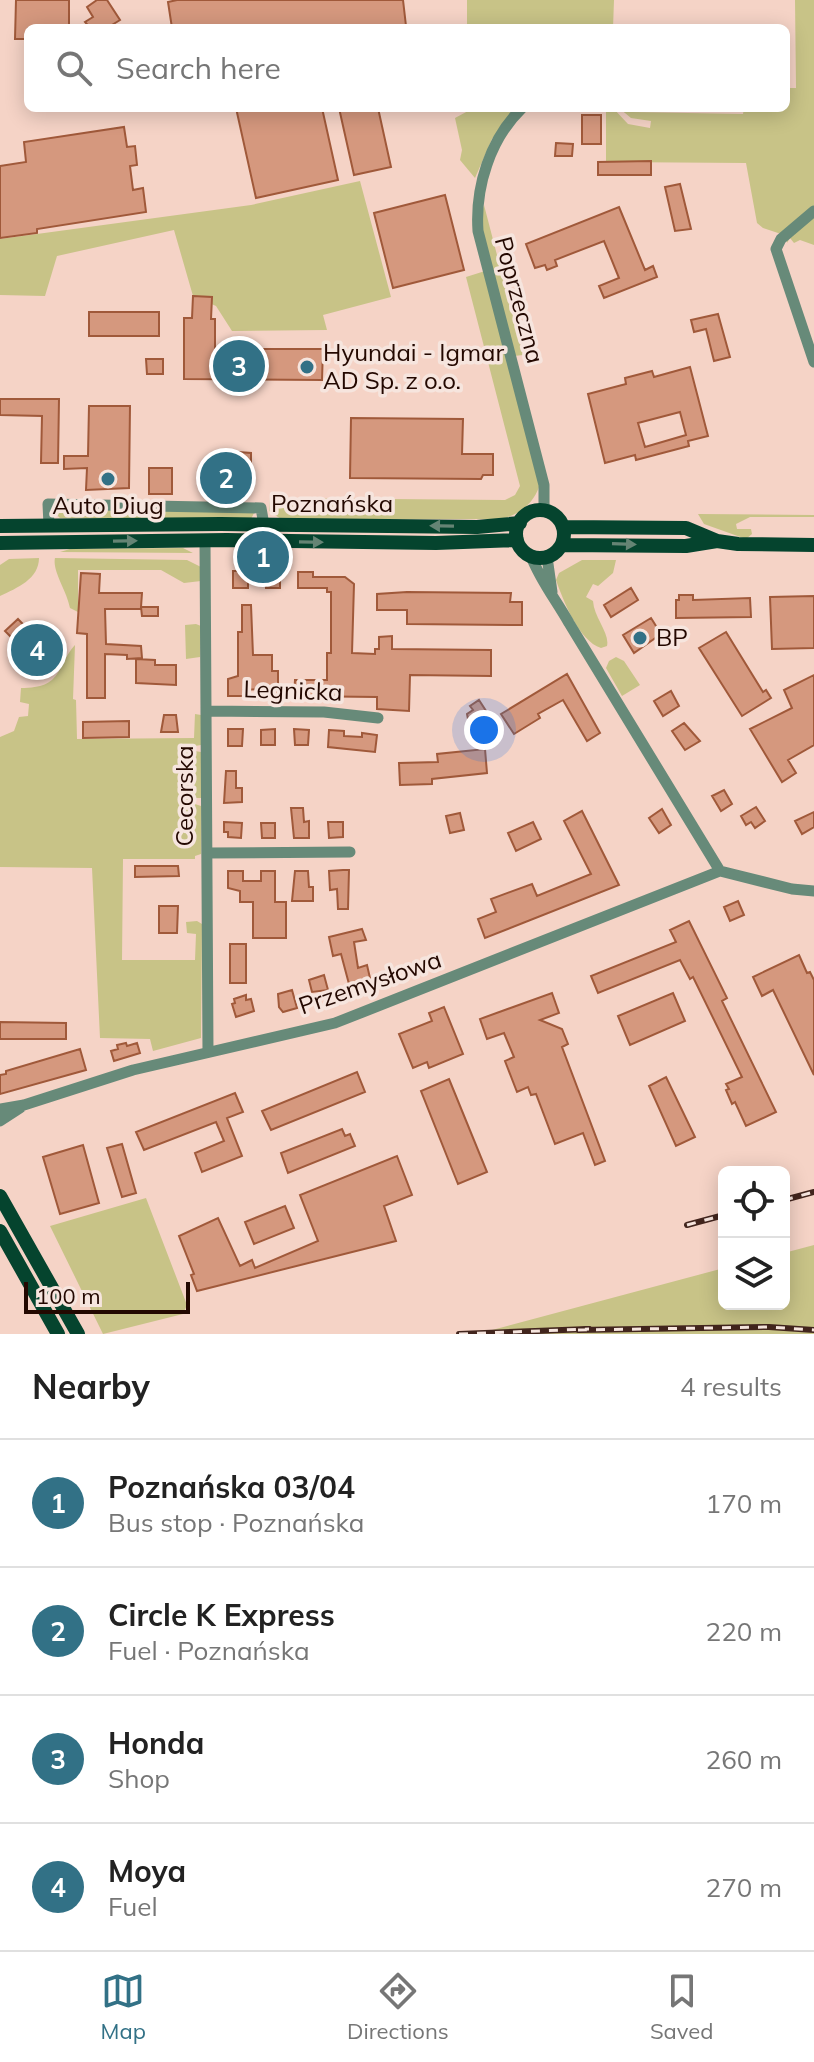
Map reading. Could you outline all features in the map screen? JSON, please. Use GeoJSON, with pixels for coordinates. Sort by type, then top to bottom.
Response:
{"type":"FeatureCollection","features":[{"type":"Feature","properties":{"kind":"main road"},"geometry":{"type":"LineString","coordinates":[[562,545],[563,527],[552,514],[544,511],[530,513],[520,523],[517,540],[524,552],[531,556],[547,557],[562,545],[686,546],[717,541]]}},
{"type":"Feature","properties":{"kind":"main road","name":"Poznańska"},"geometry":{"type":"LineString","coordinates":[[0,526],[477,527],[520,523]]}},
{"type":"Feature","properties":{"kind":"main road"},"geometry":{"type":"LineString","coordinates":[[563,527],[686,528],[717,541],[738,544],[814,545]]}},
{"type":"Feature","properties":{"kind":"main road","name":"Poznańska"},"geometry":{"type":"LineString","coordinates":[[0,543],[436,543],[517,540]]}},
{"type":"Feature","properties":{"kind":"main road"},"geometry":{"type":"LineString","coordinates":[[0,1196],[78,1334]]}},
{"type":"Feature","properties":{"kind":"main road"},"geometry":{"type":"LineString","coordinates":[[0,1231],[58,1334]]}},
{"type":"Feature","properties":{"kind":"street","name":"Poprzeczna"},"geometry":{"type":"LineString","coordinates":[[518,112],[495,146],[483,176],[477,213],[478,231],[544,485],[544,511]]}},
{"type":"Feature","properties":{"kind":"street"},"geometry":{"type":"LineString","coordinates":[[814,211],[781,239],[776,249],[814,362]]}},
{"type":"Feature","properties":{"kind":"street"},"geometry":{"type":"LineString","coordinates":[[49,525],[48,504],[261,508],[264,525]]}},
{"type":"Feature","properties":{"kind":"street","name":"Cecorska"},"geometry":{"type":"LineString","coordinates":[[205,541],[208,1052]]}},
{"type":"Feature","properties":{"kind":"street"},"geometry":{"type":"LineString","coordinates":[[531,556],[539,576],[552,592],[720,871],[792,889],[814,891]]}},
{"type":"Feature","properties":{"kind":"street"},"geometry":{"type":"LineString","coordinates":[[547,557],[552,592]]}},
{"type":"Feature","properties":{"kind":"street","name":"Legnicka"},"geometry":{"type":"LineString","coordinates":[[207,711],[324,712],[378,718]]}},
{"type":"Feature","properties":{"kind":"street"},"geometry":{"type":"LineString","coordinates":[[207,853],[350,852]]}},
{"type":"Feature","properties":{"kind":"street","name":"Przemysłowa"},"geometry":{"type":"LineString","coordinates":[[0,1109],[24,1105],[95,1081],[368,1013],[720,871]]}},
{"type":"Feature","properties":{"kind":"street","name":"Przemysłowa"},"geometry":{"type":"LineString","coordinates":[[0,1121],[24,1105]]}},
{"type":"Feature","properties":{"kind":"shaded area"},"geometry":{"type":"Polygon","coordinates":[[[467,0],[614,0],[613,24],[467,24],[467,0]]]}},
{"type":"Feature","properties":{"kind":"shaded area"},"geometry":{"type":"Polygon","coordinates":[[[795,0],[814,0],[814,245],[800,240],[794,243],[790,238],[787,243],[787,236],[757,223],[746,163],[606,162],[606,112],[617,112],[628,124],[650,128],[651,121],[631,118],[624,112],[790,112],[790,88],[796,88],[795,0]]]}},
{"type":"Feature","properties":{"kind":"shaded area"},"geometry":{"type":"Polygon","coordinates":[[[466,112],[513,112],[492,139],[475,178],[460,160],[462,150],[455,118],[466,112]]]}},
{"type":"Feature","properties":{"kind":"shaded area"},"geometry":{"type":"Polygon","coordinates":[[[360,181],[391,297],[323,315],[327,330],[232,331],[216,306],[193,296],[174,230],[57,256],[45,296],[0,295],[0,239],[251,205],[360,181]]]}},
{"type":"Feature","properties":{"kind":"shaded area"},"geometry":{"type":"Polygon","coordinates":[[[484,205],[523,355],[514,356],[480,223],[484,205]]]}},
{"type":"Feature","properties":{"kind":"shaded area"},"geometry":{"type":"Polygon","coordinates":[[[485,271],[540,483],[531,502],[520,511],[501,519],[281,519],[269,511],[270,498],[505,500],[515,495],[520,486],[466,277],[485,271]]]}},
{"type":"Feature","properties":{"kind":"shaded area"},"geometry":{"type":"Polygon","coordinates":[[[60,509],[252,510],[254,513],[251,519],[60,518],[57,515],[60,509]]]}},
{"type":"Feature","properties":{"kind":"shaded area"},"geometry":{"type":"Polygon","coordinates":[[[698,514],[814,517],[750,517],[736,524],[737,529],[751,529],[752,534],[746,539],[704,524],[698,514]]]}},
{"type":"Feature","properties":{"kind":"shaded area"},"geometry":{"type":"Polygon","coordinates":[[[183,548],[193,553],[60,552],[70,549],[183,548]]]}},
{"type":"Feature","properties":{"kind":"shaded area"},"geometry":{"type":"Polygon","coordinates":[[[39,558],[31,577],[0,596],[0,565],[9,559],[39,558]]]}},
{"type":"Feature","properties":{"kind":"shaded area"},"geometry":{"type":"Polygon","coordinates":[[[55,558],[187,560],[201,567],[201,581],[184,583],[161,570],[78,570],[78,612],[70,608],[55,558]]]}},
{"type":"Feature","properties":{"kind":"shaded area"},"geometry":{"type":"Polygon","coordinates":[[[582,560],[616,560],[613,573],[598,586],[593,584],[586,597],[593,601],[606,636],[607,646],[601,648],[579,629],[556,580],[559,573],[582,560]]]}},
{"type":"Feature","properties":{"kind":"shaded area"},"geometry":{"type":"Polygon","coordinates":[[[185,625],[201,626],[200,657],[186,659],[185,625]]]}},
{"type":"Feature","properties":{"kind":"shaded area"},"geometry":{"type":"Polygon","coordinates":[[[75,645],[73,699],[76,700],[77,739],[194,738],[195,714],[201,715],[201,745],[195,746],[195,751],[201,752],[201,798],[195,798],[195,804],[201,806],[201,854],[195,859],[123,859],[122,960],[195,960],[196,934],[187,933],[186,922],[202,924],[201,1038],[153,1051],[150,1039],[100,1038],[92,868],[0,867],[0,737],[14,731],[19,717],[28,716],[29,704],[20,702],[21,688],[35,687],[52,680],[75,645]]]}},
{"type":"Feature","properties":{"kind":"shaded area"},"geometry":{"type":"Polygon","coordinates":[[[616,657],[624,661],[640,685],[622,696],[606,668],[609,661],[616,657]]]}},
{"type":"Feature","properties":{"kind":"shaded area"},"geometry":{"type":"Polygon","coordinates":[[[146,1198],[187,1305],[183,1314],[103,1334],[50,1226],[146,1198]]]}},
{"type":"Feature","properties":{"kind":"shaded area"},"geometry":{"type":"Polygon","coordinates":[[[814,1245],[814,1334],[477,1334],[718,1270],[718,1310],[790,1310],[790,1251],[814,1245]]]}},
{"type":"Feature","properties":{"kind":"building"},"geometry":{"type":"Polygon","coordinates":[[[16,0],[69,0],[69,24],[24,24],[24,39],[15,39],[16,0]]]}},
{"type":"Feature","properties":{"kind":"building"},"geometry":{"type":"Polygon","coordinates":[[[97,0],[107,0],[120,20],[114,24],[87,24],[85,22],[93,17],[87,7],[97,0]]]}},
{"type":"Feature","properties":{"kind":"building"},"geometry":{"type":"Polygon","coordinates":[[[403,0],[406,24],[171,24],[168,2],[403,0]]]}},
{"type":"Feature","properties":{"kind":"building"},"geometry":{"type":"Polygon","coordinates":[[[237,112],[323,112],[338,180],[256,198],[237,112]]]}},
{"type":"Feature","properties":{"kind":"building"},"geometry":{"type":"Polygon","coordinates":[[[340,112],[379,112],[391,167],[354,175],[340,112]]]}},
{"type":"Feature","properties":{"kind":"building"},"geometry":{"type":"Polygon","coordinates":[[[582,115],[601,115],[601,144],[582,144],[582,115]]]}},
{"type":"Feature","properties":{"kind":"building"},"geometry":{"type":"Polygon","coordinates":[[[124,127],[127,147],[135,146],[137,165],[130,166],[133,190],[143,188],[146,212],[0,238],[0,166],[26,162],[24,142],[124,127]]]}},
{"type":"Feature","properties":{"kind":"building"},"geometry":{"type":"Polygon","coordinates":[[[556,143],[573,144],[572,156],[555,156],[556,143]]]}},
{"type":"Feature","properties":{"kind":"building"},"geometry":{"type":"Polygon","coordinates":[[[651,161],[651,175],[598,175],[598,162],[651,161]]]}},
{"type":"Feature","properties":{"kind":"building"},"geometry":{"type":"Polygon","coordinates":[[[680,184],[691,229],[675,231],[665,187],[680,184]]]}},
{"type":"Feature","properties":{"kind":"building"},"geometry":{"type":"Polygon","coordinates":[[[445,195],[464,270],[393,288],[374,213],[445,195]]]}},
{"type":"Feature","properties":{"kind":"building"},"geometry":{"type":"Polygon","coordinates":[[[619,207],[645,270],[653,266],[657,277],[604,298],[599,286],[619,278],[604,241],[555,260],[557,266],[547,270],[545,265],[535,268],[526,244],[619,207]]]}},
{"type":"Feature","properties":{"kind":"building"},"geometry":{"type":"Polygon","coordinates":[[[193,296],[212,297],[215,349],[323,349],[322,380],[184,379],[184,318],[192,318],[193,296]]]}},
{"type":"Feature","properties":{"kind":"building"},"geometry":{"type":"Polygon","coordinates":[[[89,312],[159,312],[159,336],[89,336],[89,312]]]}},
{"type":"Feature","properties":{"kind":"building"},"geometry":{"type":"Polygon","coordinates":[[[718,314],[730,357],[714,361],[706,329],[694,332],[691,320],[718,314]]]}},
{"type":"Feature","properties":{"kind":"building"},"geometry":{"type":"Polygon","coordinates":[[[146,359],[163,359],[163,374],[147,374],[146,359]]]}},
{"type":"Feature","properties":{"kind":"building"},"geometry":{"type":"Polygon","coordinates":[[[690,367],[708,436],[688,441],[689,446],[636,460],[635,455],[605,463],[588,394],[626,384],[625,378],[652,371],[654,377],[690,367]],[[680,412],[638,423],[645,447],[686,435],[680,412]]]}},
{"type":"Feature","properties":{"kind":"building"},"geometry":{"type":"Polygon","coordinates":[[[0,399],[59,399],[58,463],[41,463],[42,416],[0,415],[0,399]]]}},
{"type":"Feature","properties":{"kind":"building"},"geometry":{"type":"Polygon","coordinates":[[[89,406],[130,406],[129,488],[86,490],[87,468],[64,469],[64,456],[88,456],[89,406]]]}},
{"type":"Feature","properties":{"kind":"building"},"geometry":{"type":"Polygon","coordinates":[[[351,418],[463,419],[462,454],[493,454],[493,475],[483,475],[481,479],[350,478],[351,418]]]}},
{"type":"Feature","properties":{"kind":"building"},"geometry":{"type":"Polygon","coordinates":[[[238,452],[251,453],[251,476],[238,476],[238,452]]]}},
{"type":"Feature","properties":{"kind":"building"},"geometry":{"type":"Polygon","coordinates":[[[149,468],[172,468],[172,494],[149,494],[149,468]]]}},
{"type":"Feature","properties":{"kind":"building"},"geometry":{"type":"Polygon","coordinates":[[[233,571],[248,571],[248,588],[233,588],[233,571]]]}},
{"type":"Feature","properties":{"kind":"building"},"geometry":{"type":"Polygon","coordinates":[[[266,572],[280,572],[280,588],[266,588],[266,572]]]}},
{"type":"Feature","properties":{"kind":"building"},"geometry":{"type":"Polygon","coordinates":[[[298,572],[313,572],[313,577],[345,577],[354,584],[352,653],[375,654],[375,649],[379,649],[379,637],[392,636],[392,649],[491,650],[491,676],[410,675],[409,711],[377,709],[377,697],[294,696],[295,680],[327,680],[327,653],[331,653],[331,592],[327,592],[327,588],[298,588],[298,572]]]}},
{"type":"Feature","properties":{"kind":"building"},"geometry":{"type":"Polygon","coordinates":[[[81,573],[100,574],[99,593],[142,593],[141,609],[105,609],[106,644],[141,646],[142,658],[127,659],[127,655],[105,654],[105,698],[87,698],[87,634],[77,633],[81,573]]]}},
{"type":"Feature","properties":{"kind":"building"},"geometry":{"type":"Polygon","coordinates":[[[631,588],[638,600],[611,617],[604,605],[631,588]]]}},
{"type":"Feature","properties":{"kind":"building"},"geometry":{"type":"Polygon","coordinates":[[[511,593],[510,602],[522,602],[522,625],[407,624],[407,610],[377,610],[377,594],[511,593]]]}},
{"type":"Feature","properties":{"kind":"building"},"geometry":{"type":"Polygon","coordinates":[[[679,595],[693,595],[693,600],[750,598],[751,617],[676,618],[679,595]]]}},
{"type":"Feature","properties":{"kind":"building"},"geometry":{"type":"Polygon","coordinates":[[[814,596],[814,648],[772,649],[770,597],[814,596]]]}},
{"type":"Feature","properties":{"kind":"building"},"geometry":{"type":"Polygon","coordinates":[[[242,605],[251,605],[253,655],[272,655],[272,671],[278,671],[278,696],[263,696],[263,689],[243,690],[243,696],[228,696],[228,679],[238,676],[238,632],[242,632],[242,605]]]}},
{"type":"Feature","properties":{"kind":"building"},"geometry":{"type":"Polygon","coordinates":[[[141,607],[158,607],[158,616],[142,616],[141,607]]]}},
{"type":"Feature","properties":{"kind":"building","name":"BP"},"geometry":{"type":"Polygon","coordinates":[[[651,618],[661,634],[634,653],[623,635],[651,618]]]}},
{"type":"Feature","properties":{"kind":"building"},"geometry":{"type":"Polygon","coordinates":[[[18,619],[37,639],[48,642],[48,657],[43,662],[39,659],[36,662],[5,631],[18,619]]]}},
{"type":"Feature","properties":{"kind":"building"},"geometry":{"type":"Polygon","coordinates":[[[726,632],[763,692],[766,690],[771,698],[742,716],[699,648],[726,632]]]}},
{"type":"Feature","properties":{"kind":"building"},"geometry":{"type":"Polygon","coordinates":[[[136,659],[155,660],[155,665],[176,665],[176,685],[136,683],[136,659]]]}},
{"type":"Feature","properties":{"kind":"building"},"geometry":{"type":"Polygon","coordinates":[[[567,674],[600,733],[587,741],[563,700],[538,714],[540,718],[514,734],[501,714],[567,674]]]}},
{"type":"Feature","properties":{"kind":"building"},"geometry":{"type":"Polygon","coordinates":[[[814,675],[814,745],[788,760],[796,773],[782,782],[750,729],[792,708],[784,690],[814,675]]]}},
{"type":"Feature","properties":{"kind":"building"},"geometry":{"type":"Polygon","coordinates":[[[671,691],[679,706],[663,716],[654,701],[671,691]]]}},
{"type":"Feature","properties":{"kind":"building"},"geometry":{"type":"Polygon","coordinates":[[[479,700],[488,714],[479,719],[488,731],[472,740],[467,714],[473,710],[470,706],[479,700]]]}},
{"type":"Feature","properties":{"kind":"building"},"geometry":{"type":"Polygon","coordinates":[[[164,715],[176,715],[178,732],[161,732],[164,715]]]}},
{"type":"Feature","properties":{"kind":"building"},"geometry":{"type":"Polygon","coordinates":[[[129,721],[129,737],[83,738],[83,722],[129,721]]]}},
{"type":"Feature","properties":{"kind":"building"},"geometry":{"type":"Polygon","coordinates":[[[684,723],[700,741],[685,750],[672,731],[684,723]]]}},
{"type":"Feature","properties":{"kind":"building"},"geometry":{"type":"Polygon","coordinates":[[[228,729],[243,729],[242,746],[228,746],[228,729]]]}},
{"type":"Feature","properties":{"kind":"building"},"geometry":{"type":"Polygon","coordinates":[[[275,729],[275,745],[261,745],[261,730],[275,729]]]}},
{"type":"Feature","properties":{"kind":"building"},"geometry":{"type":"Polygon","coordinates":[[[294,729],[309,730],[308,745],[295,745],[294,729]]]}},
{"type":"Feature","properties":{"kind":"building"},"geometry":{"type":"Polygon","coordinates":[[[329,730],[344,731],[344,736],[362,737],[362,733],[377,735],[375,752],[328,747],[329,730]]]}},
{"type":"Feature","properties":{"kind":"building"},"geometry":{"type":"Polygon","coordinates":[[[485,749],[487,773],[432,779],[432,784],[400,785],[399,763],[438,762],[437,754],[485,749]]]}},
{"type":"Feature","properties":{"kind":"building"},"geometry":{"type":"Polygon","coordinates":[[[226,771],[236,771],[236,788],[242,788],[242,802],[224,803],[226,771]]]}},
{"type":"Feature","properties":{"kind":"building"},"geometry":{"type":"Polygon","coordinates":[[[724,790],[732,804],[721,811],[712,796],[724,790]]]}},
{"type":"Feature","properties":{"kind":"building"},"geometry":{"type":"Polygon","coordinates":[[[756,807],[765,821],[755,828],[751,822],[746,825],[741,816],[756,807]]]}},
{"type":"Feature","properties":{"kind":"building"},"geometry":{"type":"Polygon","coordinates":[[[291,808],[303,808],[304,822],[309,821],[309,838],[294,838],[291,808]]]}},
{"type":"Feature","properties":{"kind":"building"},"geometry":{"type":"Polygon","coordinates":[[[662,809],[671,825],[659,833],[649,818],[662,809]]]}},
{"type":"Feature","properties":{"kind":"building"},"geometry":{"type":"Polygon","coordinates":[[[582,811],[619,885],[485,938],[478,919],[496,912],[491,899],[532,884],[537,896],[591,874],[564,821],[582,811]]]}},
{"type":"Feature","properties":{"kind":"building"},"geometry":{"type":"Polygon","coordinates":[[[814,812],[814,827],[802,834],[795,821],[814,812]]]}},
{"type":"Feature","properties":{"kind":"building"},"geometry":{"type":"Polygon","coordinates":[[[460,813],[464,830],[450,833],[446,816],[460,813]]]}},
{"type":"Feature","properties":{"kind":"building"},"geometry":{"type":"Polygon","coordinates":[[[224,822],[242,823],[241,838],[228,837],[228,832],[224,832],[224,822]]]}},
{"type":"Feature","properties":{"kind":"building"},"geometry":{"type":"Polygon","coordinates":[[[328,822],[343,822],[343,837],[329,838],[328,822]]]}},
{"type":"Feature","properties":{"kind":"building"},"geometry":{"type":"Polygon","coordinates":[[[533,822],[541,839],[516,851],[508,833],[533,822]]]}},
{"type":"Feature","properties":{"kind":"building"},"geometry":{"type":"Polygon","coordinates":[[[261,823],[275,823],[275,838],[262,838],[261,823]]]}},
{"type":"Feature","properties":{"kind":"building"},"geometry":{"type":"Polygon","coordinates":[[[135,866],[178,866],[179,876],[135,877],[135,866]]]}},
{"type":"Feature","properties":{"kind":"building"},"geometry":{"type":"Polygon","coordinates":[[[349,870],[348,909],[338,909],[337,889],[330,890],[329,871],[349,870]]]}},
{"type":"Feature","properties":{"kind":"building"},"geometry":{"type":"Polygon","coordinates":[[[228,871],[243,871],[243,881],[261,881],[261,871],[275,871],[275,902],[286,902],[286,938],[253,938],[253,902],[240,902],[240,891],[228,888],[228,871]]]}},
{"type":"Feature","properties":{"kind":"building"},"geometry":{"type":"Polygon","coordinates":[[[295,871],[308,871],[313,901],[292,901],[295,871]]]}},
{"type":"Feature","properties":{"kind":"building"},"geometry":{"type":"Polygon","coordinates":[[[738,901],[744,915],[730,921],[724,907],[738,901]]]}},
{"type":"Feature","properties":{"kind":"building"},"geometry":{"type":"Polygon","coordinates":[[[159,906],[178,906],[177,933],[159,933],[159,906]]]}},
{"type":"Feature","properties":{"kind":"building"},"geometry":{"type":"Polygon","coordinates":[[[689,921],[727,998],[722,1001],[776,1112],[746,1126],[726,1090],[729,1089],[726,1084],[742,1077],[693,977],[690,979],[680,960],[598,993],[591,976],[676,942],[670,930],[689,921]]]}},
{"type":"Feature","properties":{"kind":"building"},"geometry":{"type":"Polygon","coordinates":[[[362,929],[366,940],[354,942],[358,968],[367,965],[370,978],[349,984],[341,954],[333,956],[329,937],[362,929]]]}},
{"type":"Feature","properties":{"kind":"building"},"geometry":{"type":"Polygon","coordinates":[[[230,944],[246,944],[246,983],[230,983],[230,944]]]}},
{"type":"Feature","properties":{"kind":"building"},"geometry":{"type":"Polygon","coordinates":[[[799,955],[807,973],[810,972],[814,980],[814,1075],[773,990],[762,996],[753,977],[799,955]]]}},
{"type":"Feature","properties":{"kind":"building"},"geometry":{"type":"Polygon","coordinates":[[[324,975],[328,990],[312,992],[309,980],[324,975]]]}},
{"type":"Feature","properties":{"kind":"building"},"geometry":{"type":"Polygon","coordinates":[[[292,990],[297,1008],[283,1012],[279,1007],[278,994],[292,990]]]}},
{"type":"Feature","properties":{"kind":"building"},"geometry":{"type":"Polygon","coordinates":[[[552,993],[559,1013],[540,1020],[562,1029],[568,1044],[562,1047],[605,1161],[595,1165],[583,1133],[555,1144],[536,1094],[531,1095],[528,1087],[517,1092],[505,1061],[514,1057],[504,1033],[487,1039],[480,1019],[552,993]]]}},
{"type":"Feature","properties":{"kind":"building"},"geometry":{"type":"Polygon","coordinates":[[[673,993],[685,1021],[630,1045],[618,1016],[673,993]]]}},
{"type":"Feature","properties":{"kind":"building"},"geometry":{"type":"Polygon","coordinates":[[[246,995],[246,1000],[251,999],[254,1011],[236,1017],[232,1004],[235,1003],[234,999],[246,995]]]}},
{"type":"Feature","properties":{"kind":"building"},"geometry":{"type":"Polygon","coordinates":[[[444,1007],[463,1054],[429,1068],[427,1062],[413,1068],[399,1034],[432,1021],[429,1013],[444,1007]]]}},
{"type":"Feature","properties":{"kind":"building"},"geometry":{"type":"Polygon","coordinates":[[[0,1022],[66,1023],[66,1039],[0,1039],[0,1022]]]}},
{"type":"Feature","properties":{"kind":"building"},"geometry":{"type":"Polygon","coordinates":[[[126,1043],[127,1046],[137,1043],[140,1053],[114,1061],[111,1051],[118,1049],[117,1045],[126,1043]]]}},
{"type":"Feature","properties":{"kind":"building"},"geometry":{"type":"Polygon","coordinates":[[[80,1049],[86,1070],[0,1094],[0,1075],[6,1074],[6,1071],[80,1049]]]}},
{"type":"Feature","properties":{"kind":"building"},"geometry":{"type":"Polygon","coordinates":[[[357,1072],[365,1092],[271,1130],[262,1111],[357,1072]]]}},
{"type":"Feature","properties":{"kind":"building"},"geometry":{"type":"Polygon","coordinates":[[[666,1077],[695,1137],[676,1146],[649,1086],[666,1077]]]}},
{"type":"Feature","properties":{"kind":"building"},"geometry":{"type":"Polygon","coordinates":[[[449,1079],[487,1172],[458,1184],[421,1091],[449,1079]]]}},
{"type":"Feature","properties":{"kind":"building"},"geometry":{"type":"Polygon","coordinates":[[[235,1093],[243,1112],[227,1118],[242,1156],[202,1172],[195,1153],[224,1141],[216,1122],[144,1150],[136,1132],[235,1093]]]}},
{"type":"Feature","properties":{"kind":"building"},"geometry":{"type":"Polygon","coordinates":[[[342,1129],[345,1136],[350,1134],[355,1146],[288,1173],[281,1153],[342,1129]]]}},
{"type":"Feature","properties":{"kind":"building"},"geometry":{"type":"Polygon","coordinates":[[[122,1144],[136,1193],[122,1197],[107,1148],[122,1144]]]}},
{"type":"Feature","properties":{"kind":"building"},"geometry":{"type":"Polygon","coordinates":[[[83,1145],[99,1203],[60,1214],[43,1157],[83,1145]]]}},
{"type":"Feature","properties":{"kind":"building"},"geometry":{"type":"Polygon","coordinates":[[[397,1156],[412,1195],[384,1206],[396,1241],[197,1291],[191,1275],[194,1274],[179,1236],[218,1218],[240,1266],[252,1260],[255,1268],[318,1241],[300,1195],[397,1156]]]}},
{"type":"Feature","properties":{"kind":"building"},"geometry":{"type":"Polygon","coordinates":[[[285,1206],[294,1228],[254,1244],[245,1222],[285,1206]]]}},
{"type":"Feature","properties":{"kind":"railway"},"geometry":{"type":"LineString","coordinates":[[790,1198],[814,1192]]}},
{"type":"Feature","properties":{"kind":"railway"},"geometry":{"type":"LineString","coordinates":[[687,1225],[718,1217]]}},
{"type":"Feature","properties":{"kind":"railway"},"geometry":{"type":"LineString","coordinates":[[578,1330],[769,1327],[814,1330]]}},
{"type":"Feature","properties":{"kind":"railway"},"geometry":{"type":"LineString","coordinates":[[459,1334],[589,1329]]}},
{"type":"Feature","properties":{"kind":"place","name":"Honda"},"geometry":{"type":"Point","coordinates":[239,366]}},
{"type":"Feature","properties":{"kind":"place","name":"Hyundai - Igmar AD Sp. z o.o."},"geometry":{"type":"Point","coordinates":[307,367]}},
{"type":"Feature","properties":{"kind":"place","name":"Circle K Express"},"geometry":{"type":"Point","coordinates":[226,478]}},
{"type":"Feature","properties":{"kind":"place","name":"Auto Diug"},"geometry":{"type":"Point","coordinates":[108,479]}},
{"type":"Feature","properties":{"kind":"place","name":"Poznańska 03/04"},"geometry":{"type":"Point","coordinates":[263,557]}},
{"type":"Feature","properties":{"kind":"place","name":"BP"},"geometry":{"type":"Point","coordinates":[640,638]}},
{"type":"Feature","properties":{"kind":"place","name":"Moya"},"geometry":{"type":"Point","coordinates":[37,650]}}]}
